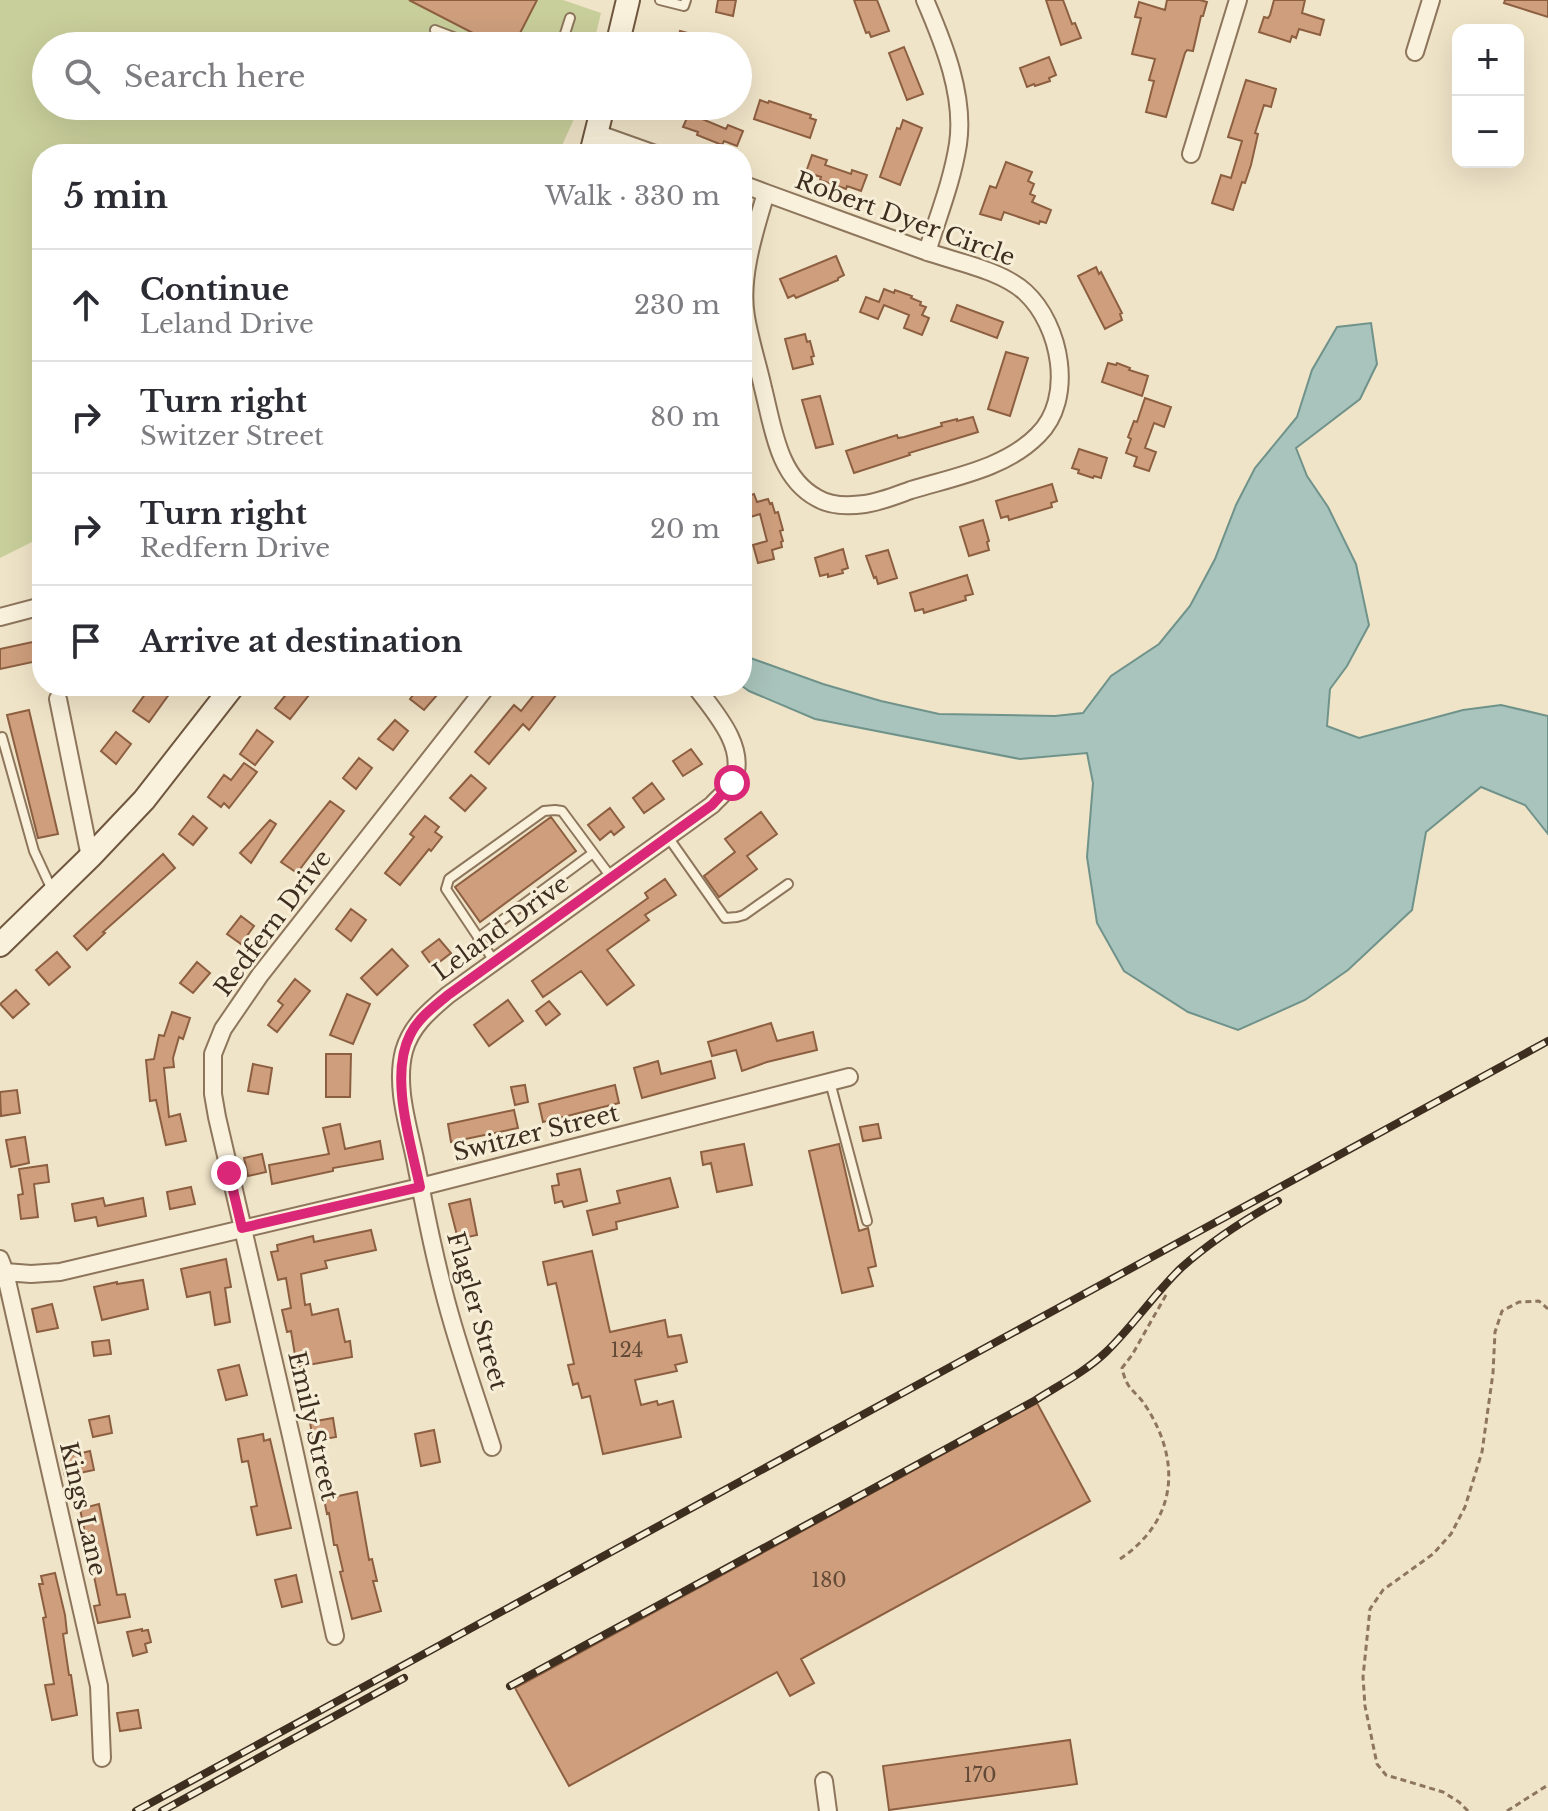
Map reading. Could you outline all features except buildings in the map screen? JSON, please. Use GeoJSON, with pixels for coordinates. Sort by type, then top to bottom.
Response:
{"type":"FeatureCollection","features":[{"type":"Feature","properties":{"kind":"main road"},"geometry":{"type":"LineString","coordinates":[[620,32],[628,0]]}},
{"type":"Feature","properties":{"kind":"main road"},"geometry":{"type":"LineString","coordinates":[[594,144],[600,120]]}},
{"type":"Feature","properties":{"kind":"main road"},"geometry":{"type":"LineString","coordinates":[[0,945],[144,800],[225,696]]}},
{"type":"Feature","properties":{"kind":"street"},"geometry":{"type":"LineString","coordinates":[[925,0],[948,62],[959,103],[959,141],[952,174],[927,252]]}},
{"type":"Feature","properties":{"kind":"street"},"geometry":{"type":"LineString","coordinates":[[1191,154],[1238,0]]}},
{"type":"Feature","properties":{"kind":"street"},"geometry":{"type":"LineString","coordinates":[[1415,52],[1431,0]]}},
{"type":"Feature","properties":{"kind":"street","name":"Robert Dyer Circle"},"geometry":{"type":"LineString","coordinates":[[752,188],[998,275],[1019,287],[1038,307],[1050,326],[1059,365],[1057,396],[1043,430],[1026,445],[984,468],[867,504],[834,503],[817,499],[793,479],[779,453],[752,343]]}},
{"type":"Feature","properties":{"kind":"street","name":"Robert Dyer Circle"},"geometry":{"type":"LineString","coordinates":[[752,245],[766,193]]}},
{"type":"Feature","properties":{"kind":"street"},"geometry":{"type":"LineString","coordinates":[[0,617],[32,609]]}},
{"type":"Feature","properties":{"kind":"street","name":"Redfern Drive"},"geometry":{"type":"LineString","coordinates":[[242,1228],[213,1094],[213,1054],[223,1029],[260,975],[479,696]]}},
{"type":"Feature","properties":{"kind":"street","name":"Leland Drive"},"geometry":{"type":"LineString","coordinates":[[420,1187],[401,1082],[403,1055],[410,1035],[425,1015],[448,995],[712,805],[732,783],[737,764],[733,743],[702,696]]}},
{"type":"Feature","properties":{"kind":"street"},"geometry":{"type":"LineString","coordinates":[[58,699],[90,857]]}},
{"type":"Feature","properties":{"kind":"street","name":"Switzer Street"},"geometry":{"type":"LineString","coordinates":[[2,1268],[31,1274],[60,1272],[420,1187],[849,1077]]}},
{"type":"Feature","properties":{"kind":"street","name":"Flagler Street"},"geometry":{"type":"LineString","coordinates":[[420,1187],[453,1324],[492,1447]]}},
{"type":"Feature","properties":{"kind":"street","name":"Emily Street"},"geometry":{"type":"LineString","coordinates":[[242,1228],[335,1636]]}},
{"type":"Feature","properties":{"kind":"street","name":"Kings Lane"},"geometry":{"type":"LineString","coordinates":[[2,1268],[99,1686],[102,1758]]}},
{"type":"Feature","properties":{"kind":"street"},"geometry":{"type":"LineString","coordinates":[[824,1781],[828,1811]]}},
{"type":"Feature","properties":{"kind":"lane"},"geometry":{"type":"LineString","coordinates":[[660,0],[684,6],[686,0]]}},
{"type":"Feature","properties":{"kind":"lane"},"geometry":{"type":"LineString","coordinates":[[566,32],[570,18]]}},
{"type":"Feature","properties":{"kind":"lane"},"geometry":{"type":"LineString","coordinates":[[435,30],[440,32]]}},
{"type":"Feature","properties":{"kind":"lane"},"geometry":{"type":"LineString","coordinates":[[2,737],[34,851],[54,893]]}},
{"type":"Feature","properties":{"kind":"lane"},"geometry":{"type":"LineString","coordinates":[[494,961],[446,889],[449,879],[544,811],[555,810],[562,811],[611,877]]}},
{"type":"Feature","properties":{"kind":"lane"},"geometry":{"type":"LineString","coordinates":[[668,836],[725,918],[744,915],[788,884]]}},
{"type":"Feature","properties":{"kind":"lane"},"geometry":{"type":"LineString","coordinates":[[478,938],[593,853]]}},
{"type":"Feature","properties":{"kind":"lane"},"geometry":{"type":"LineString","coordinates":[[830,1082],[867,1221]]}},
{"type":"Feature","properties":{"kind":"path"},"geometry":{"type":"LineString","coordinates":[[1120,1559],[1148,1536],[1166,1501],[1169,1470],[1166,1448],[1159,1428],[1145,1405],[1125,1383],[1122,1368],[1166,1295]]}},
{"type":"Feature","properties":{"kind":"path"},"geometry":{"type":"LineString","coordinates":[[1468,1811],[1443,1792],[1386,1775],[1377,1764],[1365,1706],[1363,1677],[1370,1609],[1383,1590],[1433,1554],[1451,1534],[1465,1507],[1482,1452],[1493,1373],[1495,1332],[1502,1311],[1519,1302],[1539,1301],[1548,1309]]}},
{"type":"Feature","properties":{"kind":"path"},"geometry":{"type":"LineString","coordinates":[[1507,1811],[1548,1785]]}},
{"type":"Feature","properties":{"kind":"green space"},"geometry":{"type":"Polygon","coordinates":[[[0,0],[563,0],[601,13],[596,32],[32,32],[32,120],[574,120],[563,144],[32,144],[32,542],[0,558],[0,0]]]}},
{"type":"Feature","properties":{"kind":"water"},"geometry":{"type":"Polygon","coordinates":[[[1371,323],[1377,364],[1360,399],[1296,448],[1307,476],[1328,507],[1356,564],[1369,625],[1347,666],[1330,689],[1327,726],[1359,738],[1463,710],[1501,705],[1548,716],[1548,834],[1525,805],[1481,787],[1426,832],[1412,910],[1348,970],[1305,1000],[1238,1030],[1188,1012],[1124,971],[1097,923],[1087,857],[1093,783],[1087,753],[1020,759],[815,719],[752,692],[752,659],[823,684],[939,714],[1055,716],[1083,713],[1111,676],[1159,644],[1190,606],[1215,559],[1236,505],[1255,468],[1297,417],[1312,370],[1337,327],[1371,323]]]}},
{"type":"Feature","properties":{"kind":"railway"},"geometry":{"type":"LineString","coordinates":[[136,1811],[1548,1041]]}},
{"type":"Feature","properties":{"kind":"railway"},"geometry":{"type":"LineString","coordinates":[[510,1686],[1072,1378],[1106,1352],[1192,1258],[1278,1201]]}},
{"type":"Feature","properties":{"kind":"railway"},"geometry":{"type":"LineString","coordinates":[[162,1811],[404,1678]]}},
{"type":"Feature","properties":{"kind":"route"},"geometry":{"type":"LineString","coordinates":[[229,1173],[242,1228],[420,1187],[401,1082],[403,1055],[410,1035],[425,1015],[448,995],[712,805],[732,783]]}}]}
